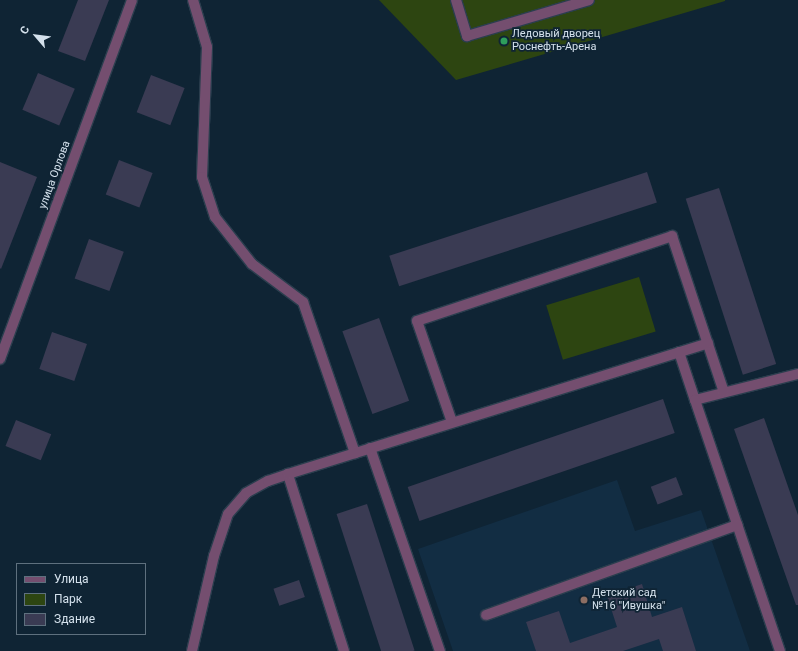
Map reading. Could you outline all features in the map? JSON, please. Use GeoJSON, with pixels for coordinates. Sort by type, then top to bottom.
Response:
{"type":"FeatureCollection","features":[{"type":"Feature","properties":{"kind":"street","name":"улица Орлова"},"geometry":{"type":"LineString","coordinates":[[0,359],[132,0]]}},
{"type":"Feature","properties":{"kind":"street"},"geometry":{"type":"LineString","coordinates":[[193,0],[208,47],[202,177],[216,217],[252,264],[303,302],[355,453]]}},
{"type":"Feature","properties":{"kind":"street"},"geometry":{"type":"LineString","coordinates":[[456,0],[467,36],[589,0]]}},
{"type":"Feature","properties":{"kind":"street"},"geometry":{"type":"LineString","coordinates":[[452,422],[417,321],[672,236],[724,392]]}},
{"type":"Feature","properties":{"kind":"street"},"geometry":{"type":"LineString","coordinates":[[192,651],[214,556],[228,514],[246,493],[268,480],[708,343]]}},
{"type":"Feature","properties":{"kind":"street"},"geometry":{"type":"LineString","coordinates":[[679,352],[736,525],[780,651]]}},
{"type":"Feature","properties":{"kind":"street"},"geometry":{"type":"LineString","coordinates":[[695,400],[798,374]]}},
{"type":"Feature","properties":{"kind":"street"},"geometry":{"type":"LineString","coordinates":[[370,448],[440,651]]}},
{"type":"Feature","properties":{"kind":"street"},"geometry":{"type":"LineString","coordinates":[[288,474],[344,651]]}},
{"type":"Feature","properties":{"kind":"street"},"geometry":{"type":"LineString","coordinates":[[486,615],[736,525]]}},
{"type":"Feature","properties":{"kind":"shaded area","name":"Детский сад №16 \"Ивушка\""},"geometry":{"type":"Polygon","coordinates":[[[617,480],[635,531],[701,510],[750,651],[453,651],[418,549],[617,480]]]}},
{"type":"Feature","properties":{"kind":"green space","name":"Ледовый дворец Роснефть-Арена"},"geometry":{"type":"Polygon","coordinates":[[[379,0],[725,0],[725,1],[456,80],[379,0]]]}},
{"type":"Feature","properties":{"kind":"green space"},"geometry":{"type":"Polygon","coordinates":[[[639,277],[656,332],[563,360],[546,305],[639,277]]]}},
{"type":"Feature","properties":{"kind":"building"},"geometry":{"type":"Polygon","coordinates":[[[78,0],[109,0],[85,61],[58,51],[78,0]]]}},
{"type":"Feature","properties":{"kind":"building"},"geometry":{"type":"Polygon","coordinates":[[[38,73],[75,89],[59,125],[22,110],[38,73]]]}},
{"type":"Feature","properties":{"kind":"building"},"geometry":{"type":"Polygon","coordinates":[[[151,75],[185,88],[170,125],[137,112],[151,75]]]}},
{"type":"Feature","properties":{"kind":"building"},"geometry":{"type":"Polygon","coordinates":[[[119,160],[153,173],[139,207],[106,195],[119,160]]]}},
{"type":"Feature","properties":{"kind":"building"},"geometry":{"type":"Polygon","coordinates":[[[0,162],[37,177],[1,269],[0,268],[0,162]]]}},
{"type":"Feature","properties":{"kind":"building"},"geometry":{"type":"Polygon","coordinates":[[[647,172],[657,202],[399,286],[389,256],[647,172]]]}},
{"type":"Feature","properties":{"kind":"building"},"geometry":{"type":"Polygon","coordinates":[[[719,188],[776,364],[743,375],[686,199],[719,188]]]}},
{"type":"Feature","properties":{"kind":"building"},"geometry":{"type":"Polygon","coordinates":[[[89,239],[124,252],[109,291],[75,278],[89,239]]]}},
{"type":"Feature","properties":{"kind":"building"},"geometry":{"type":"Polygon","coordinates":[[[379,318],[409,401],[372,414],[342,331],[379,318]]]}},
{"type":"Feature","properties":{"kind":"building"},"geometry":{"type":"Polygon","coordinates":[[[52,332],[87,344],[74,381],[39,369],[52,332]]]}},
{"type":"Feature","properties":{"kind":"building"},"geometry":{"type":"Polygon","coordinates":[[[663,399],[675,433],[419,521],[408,487],[663,399]]]}},
{"type":"Feature","properties":{"kind":"building"},"geometry":{"type":"Polygon","coordinates":[[[764,418],[798,515],[798,605],[796,605],[734,429],[764,418]]]}},
{"type":"Feature","properties":{"kind":"building"},"geometry":{"type":"Polygon","coordinates":[[[16,420],[51,434],[41,460],[6,446],[16,420]]]}},
{"type":"Feature","properties":{"kind":"building"},"geometry":{"type":"Polygon","coordinates":[[[676,477],[683,495],[658,504],[651,487],[676,477]]]}},
{"type":"Feature","properties":{"kind":"building"},"geometry":{"type":"Polygon","coordinates":[[[367,504],[415,650],[381,651],[337,514],[367,504]]]}},
{"type":"Feature","properties":{"kind":"building"},"geometry":{"type":"Polygon","coordinates":[[[299,580],[305,597],[279,606],[273,589],[299,580]]]}},
{"type":"Feature","properties":{"kind":"building"},"geometry":{"type":"Polygon","coordinates":[[[642,584],[652,617],[682,607],[696,651],[663,651],[659,639],[623,651],[536,651],[526,622],[559,611],[570,643],[617,627],[607,596],[642,584]]]}},
{"type":"Feature","properties":{"kind":"place","name":"Ледовый дворец Роснефть-Арена"},"geometry":{"type":"Point","coordinates":[504,41]}},
{"type":"Feature","properties":{"kind":"place","name":"Детский сад №16 \"Ивушка\""},"geometry":{"type":"Point","coordinates":[584,600]}}]}
